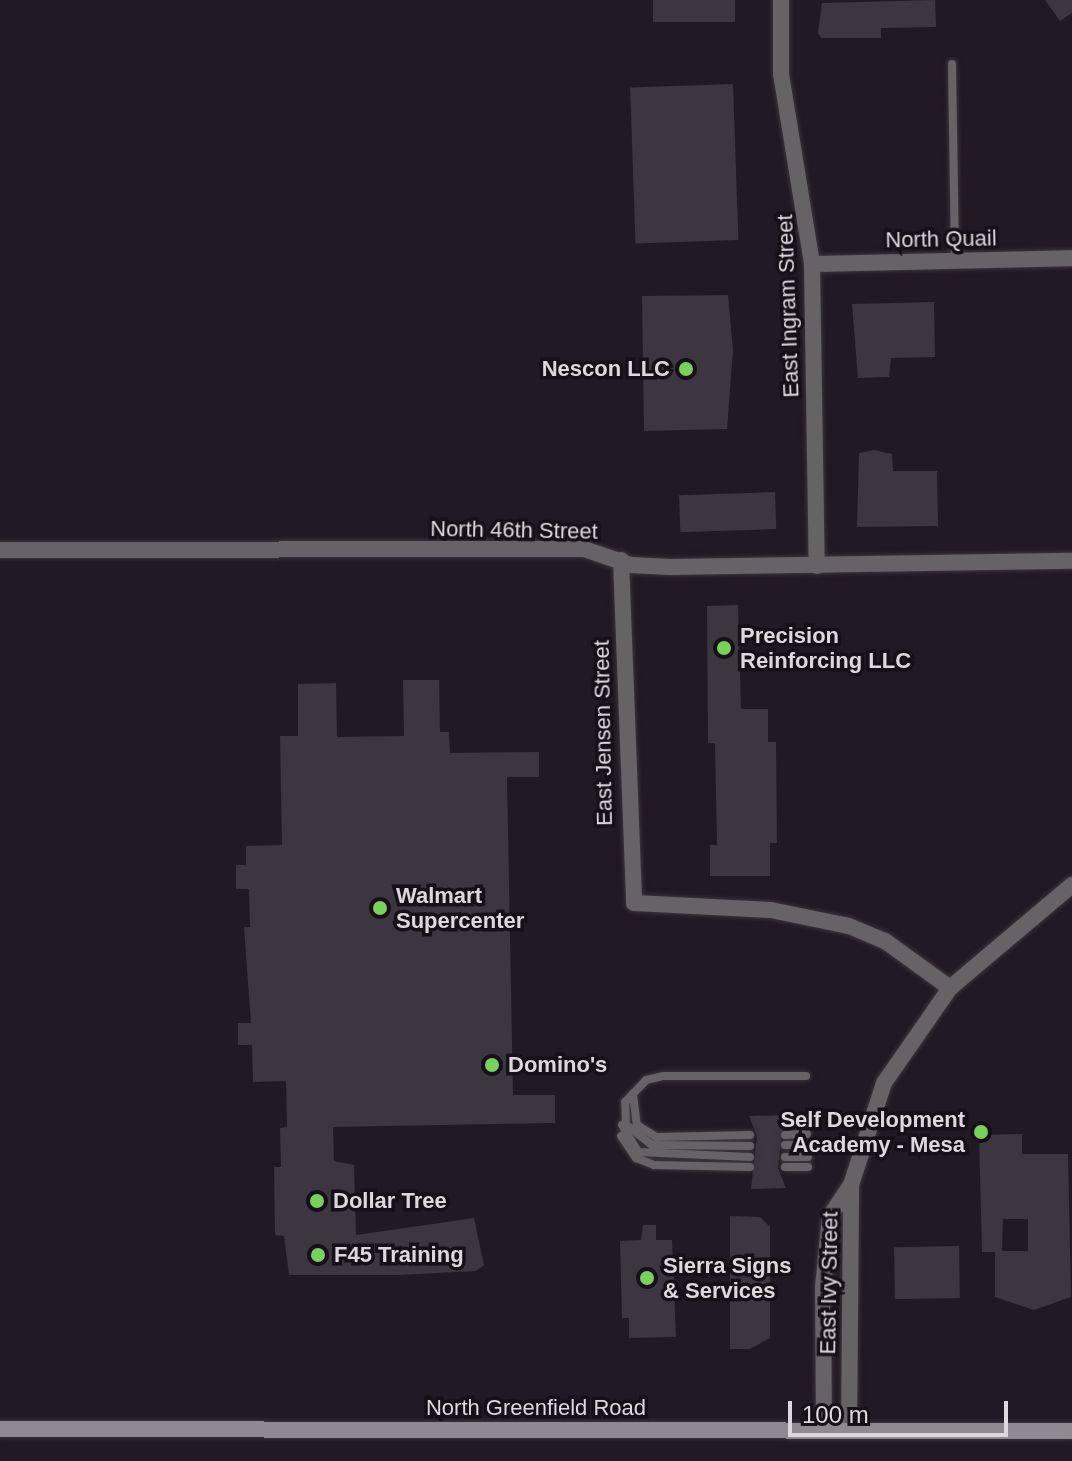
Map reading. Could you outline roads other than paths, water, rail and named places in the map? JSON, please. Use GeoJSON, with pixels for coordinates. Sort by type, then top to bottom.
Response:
{"type":"FeatureCollection","features":[{"type":"Feature","properties":{"kind":"main road","name":"North Greenfield Road"},"geometry":{"type":"LineString","coordinates":[[0,1429],[1072,1431]]}},
{"type":"Feature","properties":{"kind":"street","name":"East Ingram Street"},"geometry":{"type":"LineString","coordinates":[[781,0],[781,74],[812,264],[817,566]]}},
{"type":"Feature","properties":{"kind":"street","name":"North Quail"},"geometry":{"type":"LineString","coordinates":[[812,264],[1072,258]]}},
{"type":"Feature","properties":{"kind":"street","name":"North 46th Street"},"geometry":{"type":"LineString","coordinates":[[0,550],[584,549],[621,560],[670,567],[1072,561]]}},
{"type":"Feature","properties":{"kind":"street","name":"East Jensen Street"},"geometry":{"type":"LineString","coordinates":[[621,560],[634,903],[783,911],[849,926],[885,941],[950,988]]}},
{"type":"Feature","properties":{"kind":"street","name":"East Ivy Street"},"geometry":{"type":"LineString","coordinates":[[824,1430],[830,1216],[851,1185],[884,1083],[950,988],[1072,885]]}},
{"type":"Feature","properties":{"kind":"street","name":"East Ivy Street"},"geometry":{"type":"LineString","coordinates":[[849,1430],[851,1185]]}},
{"type":"Feature","properties":{"kind":"lane"},"geometry":{"type":"LineString","coordinates":[[952,64],[955,261]]}},
{"type":"Feature","properties":{"kind":"lane"},"geometry":{"type":"LineString","coordinates":[[750,1167],[654,1165],[625,1147],[621,1123],[633,1094],[646,1080],[664,1076],[806,1076]]}},
{"type":"Feature","properties":{"kind":"lane"},"geometry":{"type":"LineString","coordinates":[[633,1094],[637,1125],[656,1137],[750,1135]]}},
{"type":"Feature","properties":{"kind":"lane"},"geometry":{"type":"LineString","coordinates":[[624,1113],[635,1137],[652,1145],[750,1146]]}},
{"type":"Feature","properties":{"kind":"lane"},"geometry":{"type":"LineString","coordinates":[[621,1123],[638,1152],[750,1157]]}},
{"type":"Feature","properties":{"kind":"lane"},"geometry":{"type":"LineString","coordinates":[[785,1135],[807,1134]]}},
{"type":"Feature","properties":{"kind":"lane"},"geometry":{"type":"LineString","coordinates":[[785,1145],[807,1145]]}},
{"type":"Feature","properties":{"kind":"lane"},"geometry":{"type":"LineString","coordinates":[[785,1157],[808,1162],[785,1167]]}},
{"type":"Feature","properties":{"kind":"place","name":"Nescon LLC"},"geometry":{"type":"Point","coordinates":[686,369]}},
{"type":"Feature","properties":{"kind":"place","name":"Precision Reinforcing LLC"},"geometry":{"type":"Point","coordinates":[724,648]}},
{"type":"Feature","properties":{"kind":"place","name":"Walmart Supercenter"},"geometry":{"type":"Point","coordinates":[380,908]}},
{"type":"Feature","properties":{"kind":"place","name":"Domino's"},"geometry":{"type":"Point","coordinates":[492,1065]}},
{"type":"Feature","properties":{"kind":"place","name":"Self Development Academy - Mesa"},"geometry":{"type":"Point","coordinates":[981,1132]}},
{"type":"Feature","properties":{"kind":"place","name":"Dollar Tree"},"geometry":{"type":"Point","coordinates":[317,1201]}},
{"type":"Feature","properties":{"kind":"place","name":"F45 Training"},"geometry":{"type":"Point","coordinates":[318,1255]}},
{"type":"Feature","properties":{"kind":"place","name":"Sierra Signs & Services"},"geometry":{"type":"Point","coordinates":[647,1278]}}]}
